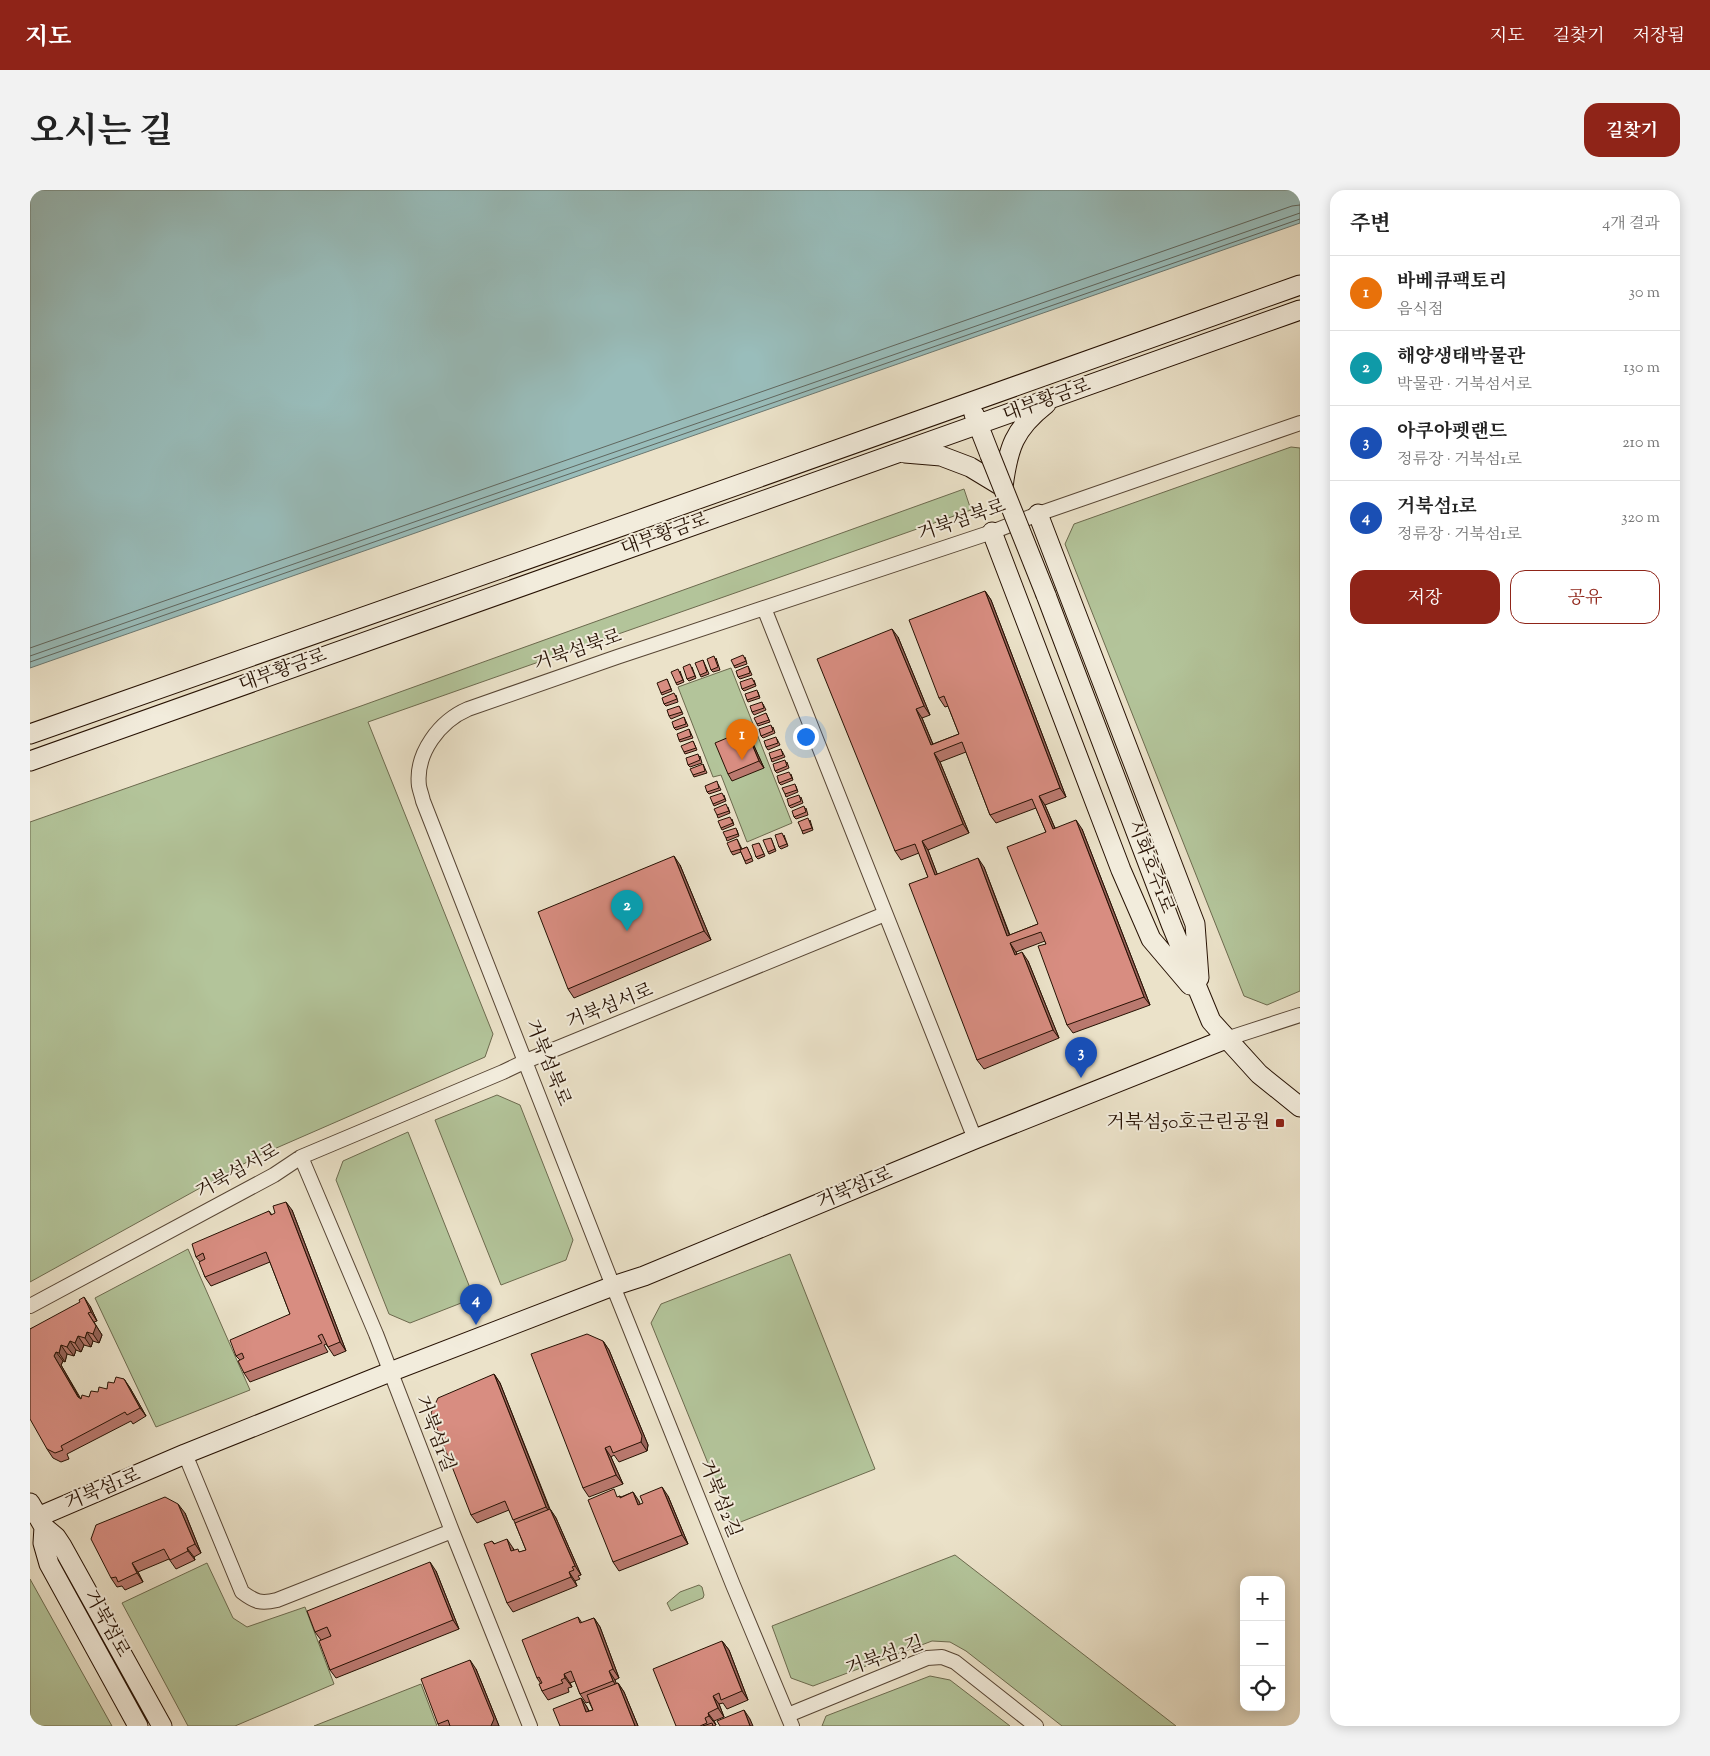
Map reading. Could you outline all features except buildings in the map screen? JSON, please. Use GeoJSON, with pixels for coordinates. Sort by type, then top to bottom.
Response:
{"type":"FeatureCollection","features":[{"type":"Feature","properties":{"kind":"main road","name":"대부황금로"},"geometry":{"type":"LineString","coordinates":[[30,734],[290,645],[969,401],[1300,285]]}},
{"type":"Feature","properties":{"kind":"main road","name":"대부황금로"},"geometry":{"type":"LineString","coordinates":[[30,761],[1300,310]]}},
{"type":"Feature","properties":{"kind":"main road"},"geometry":{"type":"LineString","coordinates":[[895,453],[941,456],[961,464],[1003,487],[1007,459],[1017,433],[1038,410],[1053,398]]}},
{"type":"Feature","properties":{"kind":"main road"},"geometry":{"type":"LineString","coordinates":[[969,401],[978,425]]}},
{"type":"Feature","properties":{"kind":"main road","name":"시화호수1로"},"geometry":{"type":"LineString","coordinates":[[978,425],[1046,596],[1200,997],[1211,1020],[1226,1039],[1259,1074],[1300,1108]]}},
{"type":"Feature","properties":{"kind":"main road"},"geometry":{"type":"LineString","coordinates":[[1038,514],[1195,924],[1200,997]]}},
{"type":"Feature","properties":{"kind":"main road"},"geometry":{"type":"LineString","coordinates":[[992,532],[1121,870],[1151,939],[1200,997]]}},
{"type":"Feature","properties":{"kind":"main road","name":"거북섬1로"},"geometry":{"type":"LineString","coordinates":[[37,1516],[185,1454],[390,1372],[652,1272],[975,1139],[1226,1039]]}},
{"type":"Feature","properties":{"kind":"main road","name":"거북섬로"},"geometry":{"type":"LineString","coordinates":[[37,1516],[49,1564],[138,1726]]}},
{"type":"Feature","properties":{"kind":"main road","name":"거북섬로"},"geometry":{"type":"LineString","coordinates":[[37,1516],[59,1541],[162,1726]]}},
{"type":"Feature","properties":{"kind":"street","name":"거북섬북로"},"geometry":{"type":"LineString","coordinates":[[613,1286],[423,801],[419,785],[421,765],[429,745],[445,722],[456,714],[468,709],[617,657],[992,532],[1038,514],[1300,423]]}},
{"type":"Feature","properties":{"kind":"street"},"geometry":{"type":"LineString","coordinates":[[764,608],[975,1139]]}},
{"type":"Feature","properties":{"kind":"street","name":"거북섬서로"},"geometry":{"type":"LineString","coordinates":[[30,1306],[274,1175],[301,1157],[526,1061],[885,914]]}},
{"type":"Feature","properties":{"kind":"street"},"geometry":{"type":"LineString","coordinates":[[1226,1039],[1300,1015]]}},
{"type":"Feature","properties":{"kind":"street","name":"거북섬1길"},"geometry":{"type":"LineString","coordinates":[[301,1157],[376,1334],[530,1726]]}},
{"type":"Feature","properties":{"kind":"street","name":"거북섬2길"},"geometry":{"type":"LineString","coordinates":[[613,1286],[733,1585],[790,1720]]}},
{"type":"Feature","properties":{"kind":"street"},"geometry":{"type":"LineString","coordinates":[[185,1454],[242,1592],[251,1599],[264,1603],[277,1600],[452,1531]]}},
{"type":"Feature","properties":{"kind":"street","name":"거북섬3길"},"geometry":{"type":"LineString","coordinates":[[790,1720],[928,1658],[942,1657],[955,1662],[1036,1726]]}},
{"type":"Feature","properties":{"kind":"green space"},"geometry":{"type":"Polygon","coordinates":[[[1291,447],[1300,448],[1300,991],[1267,1005],[1244,996],[1065,544],[1074,524],[1291,447]]]}},
{"type":"Feature","properties":{"kind":"green space"},"geometry":{"type":"Polygon","coordinates":[[[964,489],[971,510],[368,722],[493,1034],[485,1057],[258,1156],[30,1282],[30,822],[361,706],[964,489]]]}},
{"type":"Feature","properties":{"kind":"green space"},"geometry":{"type":"Polygon","coordinates":[[[731,668],[792,823],[747,842],[721,775],[713,777],[678,687],[731,668]]]}},
{"type":"Feature","properties":{"kind":"green space"},"geometry":{"type":"Polygon","coordinates":[[[497,1095],[520,1105],[573,1240],[566,1260],[501,1285],[435,1120],[497,1095]]]}},
{"type":"Feature","properties":{"kind":"green space"},"geometry":{"type":"Polygon","coordinates":[[[408,1132],[474,1298],[410,1323],[389,1314],[336,1180],[343,1161],[408,1132]]]}},
{"type":"Feature","properties":{"kind":"green space"},"geometry":{"type":"Polygon","coordinates":[[[188,1249],[250,1390],[156,1427],[95,1298],[188,1249]]]}},
{"type":"Feature","properties":{"kind":"green space"},"geometry":{"type":"Polygon","coordinates":[[[790,1254],[875,1469],[733,1525],[651,1323],[661,1304],[790,1254]]]}},
{"type":"Feature","properties":{"kind":"green space"},"geometry":{"type":"Polygon","coordinates":[[[955,1555],[1176,1726],[1062,1726],[966,1651],[950,1642],[932,1641],[813,1686],[791,1678],[772,1626],[955,1555]]]}},
{"type":"Feature","properties":{"kind":"green space"},"geometry":{"type":"Polygon","coordinates":[[[207,1563],[233,1618],[247,1627],[305,1607],[334,1684],[235,1726],[188,1726],[122,1603],[207,1563]]]}},
{"type":"Feature","properties":{"kind":"green space"},"geometry":{"type":"Polygon","coordinates":[[[30,1579],[112,1726],[30,1726],[30,1579]]]}},
{"type":"Feature","properties":{"kind":"green space"},"geometry":{"type":"Polygon","coordinates":[[[699,1585],[702,1587],[703,1598],[671,1611],[667,1603],[680,1592],[699,1585]]]}},
{"type":"Feature","properties":{"kind":"green space"},"geometry":{"type":"Polygon","coordinates":[[[930,1676],[950,1680],[1010,1726],[822,1726],[826,1716],[930,1676]]]}},
{"type":"Feature","properties":{"kind":"green space"},"geometry":{"type":"Polygon","coordinates":[[[421,1684],[437,1726],[314,1726],[421,1684]]]}},
{"type":"Feature","properties":{"kind":"water"},"geometry":{"type":"Polygon","coordinates":[[[30,190],[1300,190],[1300,223],[30,668],[30,190]]]}},
{"type":"Feature","properties":{"kind":"place","name":"바베큐팩토리"},"geometry":{"type":"Point","coordinates":[742,760]}},
{"type":"Feature","properties":{"kind":"place","name":"해양생태박물관"},"geometry":{"type":"Point","coordinates":[627,931]}},
{"type":"Feature","properties":{"kind":"place","name":"아쿠아펫랜드"},"geometry":{"type":"Point","coordinates":[1081,1078]}},
{"type":"Feature","properties":{"kind":"place","name":"거북섬50호근린공원"},"geometry":{"type":"Point","coordinates":[1280,1123]}},
{"type":"Feature","properties":{"kind":"place","name":"거북섬1로"},"geometry":{"type":"Point","coordinates":[476,1325]}}]}
